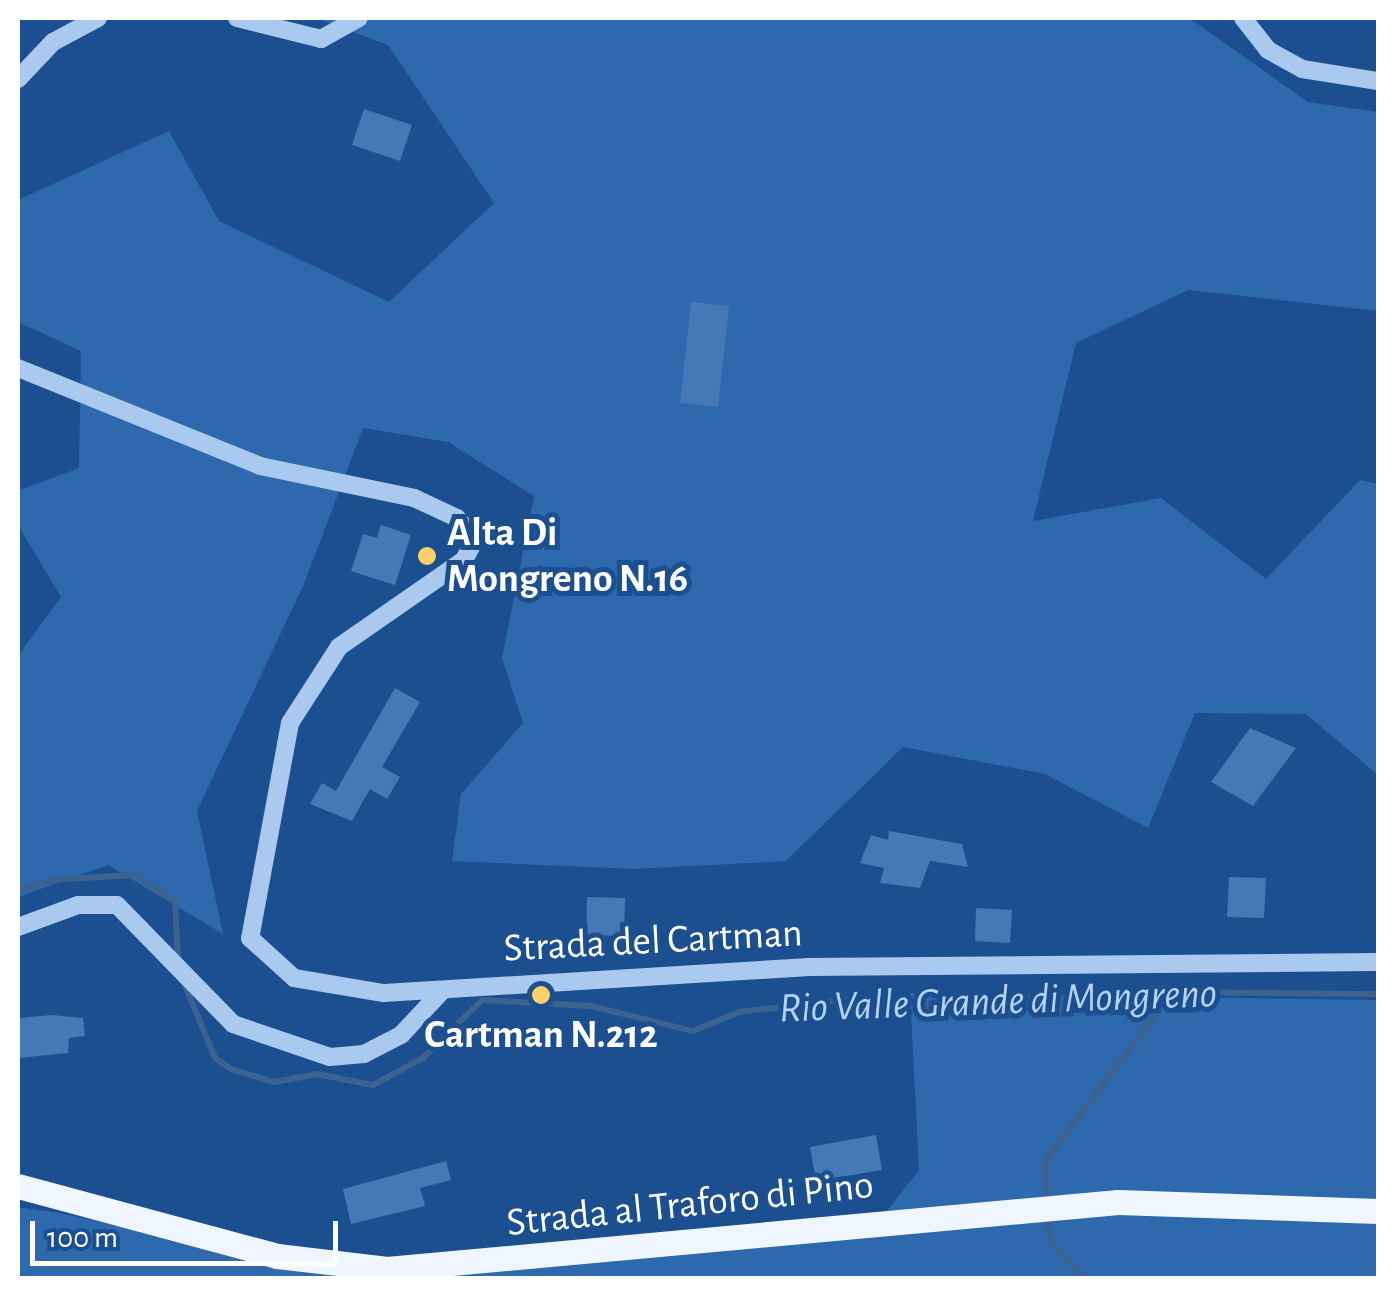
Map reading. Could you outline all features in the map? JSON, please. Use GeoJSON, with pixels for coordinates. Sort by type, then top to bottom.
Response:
{"type":"FeatureCollection","features":[{"type":"Feature","properties":{"kind":"main road","name":"Strada al Traforo di Pino"},"geometry":{"type":"LineString","coordinates":[[18,1186],[259,1252],[387,1269],[1118,1202],[1378,1210]]}},
{"type":"Feature","properties":{"kind":"street"},"geometry":{"type":"LineString","coordinates":[[18,79],[53,42],[98,18]]}},
{"type":"Feature","properties":{"kind":"street"},"geometry":{"type":"LineString","coordinates":[[237,18],[321,39],[359,18]]}},
{"type":"Feature","properties":{"kind":"street"},"geometry":{"type":"LineString","coordinates":[[1243,18],[1268,50],[1302,68],[1378,81]]}},
{"type":"Feature","properties":{"kind":"street","name":"Strada del Cartman"},"geometry":{"type":"LineString","coordinates":[[18,368],[260,466],[414,498],[457,518],[474,540],[464,560],[339,647],[290,723],[250,902],[250,938],[294,978],[442,992],[809,967],[1378,962]]}},
{"type":"Feature","properties":{"kind":"street"},"geometry":{"type":"LineString","coordinates":[[18,927],[78,905],[117,905],[160,956],[200,984],[232,1024],[330,1056],[364,1054],[400,1035],[442,992]]}},
{"type":"Feature","properties":{"kind":"shaded area"},"geometry":{"type":"Polygon","coordinates":[[[315,18],[1189,18],[1308,102],[1378,112],[1378,311],[1188,290],[1076,343],[1033,521],[1161,498],[1266,579],[1360,480],[1378,484],[1378,775],[1306,714],[1195,713],[1148,828],[1045,774],[903,747],[786,861],[634,869],[452,861],[461,794],[523,723],[502,658],[534,496],[448,442],[363,428],[304,584],[197,811],[223,934],[108,865],[18,897],[18,656],[61,597],[18,525],[18,491],[79,468],[81,351],[18,322],[18,200],[169,131],[219,221],[389,302],[494,203],[388,45],[315,18]]]}},
{"type":"Feature","properties":{"kind":"shaded area"},"geometry":{"type":"Polygon","coordinates":[[[910,993],[1378,1000],[1378,1278],[423,1278],[870,1233],[919,1170],[910,993]]]}},
{"type":"Feature","properties":{"kind":"shaded area"},"geometry":{"type":"Polygon","coordinates":[[[18,1207],[60,1213],[358,1278],[18,1278],[18,1207]]]}},
{"type":"Feature","properties":{"kind":"building"},"geometry":{"type":"Polygon","coordinates":[[[364,109],[412,125],[400,161],[352,145],[364,109]]]}},
{"type":"Feature","properties":{"kind":"building"},"geometry":{"type":"Polygon","coordinates":[[[691,302],[729,306],[718,407],[680,403],[691,302]]]}},
{"type":"Feature","properties":{"kind":"building"},"geometry":{"type":"Polygon","coordinates":[[[381,525],[411,535],[395,585],[351,571],[363,534],[377,538],[381,525]]]}},
{"type":"Feature","properties":{"kind":"building"},"geometry":{"type":"Polygon","coordinates":[[[395,688],[420,702],[382,767],[400,777],[387,799],[370,789],[352,821],[310,804],[322,783],[336,791],[395,688]]]}},
{"type":"Feature","properties":{"kind":"building"},"geometry":{"type":"Polygon","coordinates":[[[1250,728],[1296,748],[1253,806],[1211,782],[1250,728]]]}},
{"type":"Feature","properties":{"kind":"building"},"geometry":{"type":"Polygon","coordinates":[[[889,831],[962,844],[968,867],[930,861],[920,888],[880,883],[884,868],[860,863],[871,835],[888,840],[889,831]]]}},
{"type":"Feature","properties":{"kind":"building"},"geometry":{"type":"Polygon","coordinates":[[[1229,877],[1266,878],[1264,918],[1227,917],[1229,877]]]}},
{"type":"Feature","properties":{"kind":"building"},"geometry":{"type":"Polygon","coordinates":[[[587,897],[625,898],[624,936],[586,935],[587,897]]]}},
{"type":"Feature","properties":{"kind":"building"},"geometry":{"type":"Polygon","coordinates":[[[976,908],[1012,910],[1010,943],[975,941],[976,908]]]}},
{"type":"Feature","properties":{"kind":"building"},"geometry":{"type":"Polygon","coordinates":[[[18,1018],[83,1018],[85,1036],[69,1038],[68,1053],[19,1058],[18,1018]]]}},
{"type":"Feature","properties":{"kind":"building"},"geometry":{"type":"Polygon","coordinates":[[[876,1135],[882,1170],[816,1181],[810,1147],[876,1135]]]}},
{"type":"Feature","properties":{"kind":"building"},"geometry":{"type":"Polygon","coordinates":[[[446,1161],[451,1180],[420,1188],[425,1206],[351,1224],[343,1189],[446,1161]]]}},
{"type":"Feature","properties":{"kind":"waterway","name":"Rio Valle Grande di Mongreno"},"geometry":{"type":"LineString","coordinates":[[18,892],[49,880],[135,875],[175,901],[178,961]]}},
{"type":"Feature","properties":{"kind":"waterway","name":"Rio Valle Grande di Mongreno"},"geometry":{"type":"LineString","coordinates":[[184,983],[215,1058],[231,1069],[274,1082],[317,1074],[373,1085],[423,1058],[482,1000],[591,1006],[693,1031],[739,1012],[850,999],[975,1010],[1173,992],[1378,994]]}},
{"type":"Feature","properties":{"kind":"waterway"},"geometry":{"type":"LineString","coordinates":[[1047,1202],[1045,1161],[1172,993]]}},
{"type":"Feature","properties":{"kind":"waterway"},"geometry":{"type":"LineString","coordinates":[[1048,1214],[1050,1242],[1086,1278]]}},
{"type":"Feature","properties":{"kind":"place","name":"Alta Di Mongreno N.16"},"geometry":{"type":"Point","coordinates":[427,556]}},
{"type":"Feature","properties":{"kind":"place","name":"Cartman N.212"},"geometry":{"type":"Point","coordinates":[541,995]}}]}
